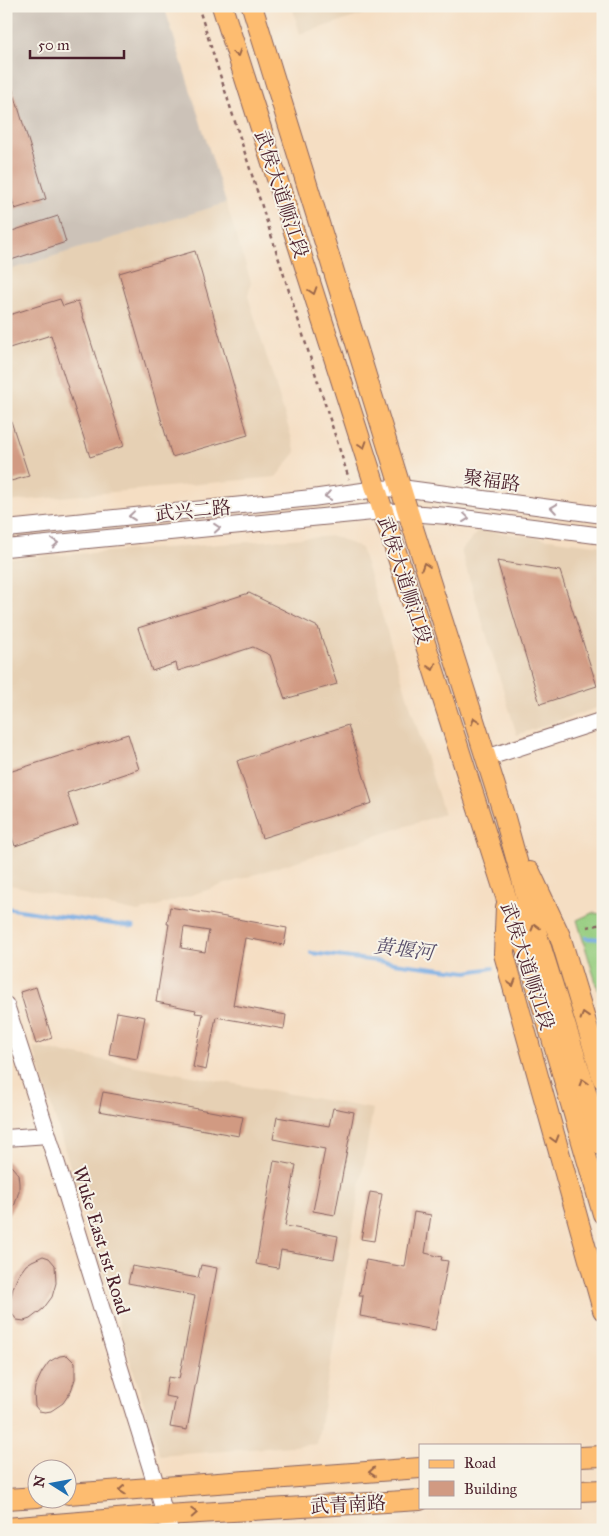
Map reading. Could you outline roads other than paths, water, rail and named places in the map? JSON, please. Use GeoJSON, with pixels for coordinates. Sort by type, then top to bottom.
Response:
{"type":"FeatureCollection","features":[{"type":"Feature","properties":{"kind":"main road","name":"武侯大道顺江段"},"geometry":{"type":"LineString","coordinates":[[222,6],[506,900],[526,949],[594,1150]]}},
{"type":"Feature","properties":{"kind":"main road","name":"武侯大道顺江段"},"geometry":{"type":"LineString","coordinates":[[252,6],[408,512],[506,818],[594,1150]]}},
{"type":"Feature","properties":{"kind":"main road"},"geometry":{"type":"LineString","coordinates":[[335,358],[358,348]]}},
{"type":"Feature","properties":{"kind":"main road"},"geometry":{"type":"LineString","coordinates":[[506,818],[560,936],[603,1080]]}},
{"type":"Feature","properties":{"kind":"main road"},"geometry":{"type":"LineString","coordinates":[[506,900],[504,954],[603,1310]]}},
{"type":"Feature","properties":{"kind":"main road"},"geometry":{"type":"LineString","coordinates":[[594,1150],[603,1214]]}},
{"type":"Feature","properties":{"kind":"main road"},"geometry":{"type":"LineString","coordinates":[[582,1457],[603,1456]]}},
{"type":"Feature","properties":{"kind":"main road","name":"武青南路"},"geometry":{"type":"LineString","coordinates":[[78,1493],[419,1468]]}},
{"type":"Feature","properties":{"kind":"main road"},"geometry":{"type":"LineString","coordinates":[[582,1491],[603,1490]]}},
{"type":"Feature","properties":{"kind":"main road"},"geometry":{"type":"LineString","coordinates":[[6,1499],[28,1498]]}},
{"type":"Feature","properties":{"kind":"main road","name":"武青南路"},"geometry":{"type":"LineString","coordinates":[[6,1528],[168,1522],[419,1500]]}},
{"type":"Feature","properties":{"kind":"street","name":"聚福路"},"geometry":{"type":"LineString","coordinates":[[6,530],[312,498],[377,489],[401,488],[603,515]]}},
{"type":"Feature","properties":{"kind":"street","name":"武兴二路"},"geometry":{"type":"LineString","coordinates":[[6,548],[383,512],[408,512],[448,516],[603,536]]}},
{"type":"Feature","properties":{"kind":"street"},"geometry":{"type":"LineString","coordinates":[[486,758],[603,720]]}},
{"type":"Feature","properties":{"kind":"street","name":"Wuke East 1st Road"},"geometry":{"type":"LineString","coordinates":[[6,1005],[168,1522]]}},
{"type":"Feature","properties":{"kind":"street"},"geometry":{"type":"LineString","coordinates":[[6,1138],[48,1135]]}},
{"type":"Feature","properties":{"kind":"waterway","name":"黄堰河"},"geometry":{"type":"LineString","coordinates":[[6,908],[133,927]]}},
{"type":"Feature","properties":{"kind":"waterway","name":"黄堰河"},"geometry":{"type":"LineString","coordinates":[[586,938],[603,939]]}},
{"type":"Feature","properties":{"kind":"waterway","name":"黄堰河"},"geometry":{"type":"LineString","coordinates":[[311,953],[467,972],[493,968]]}}]}
